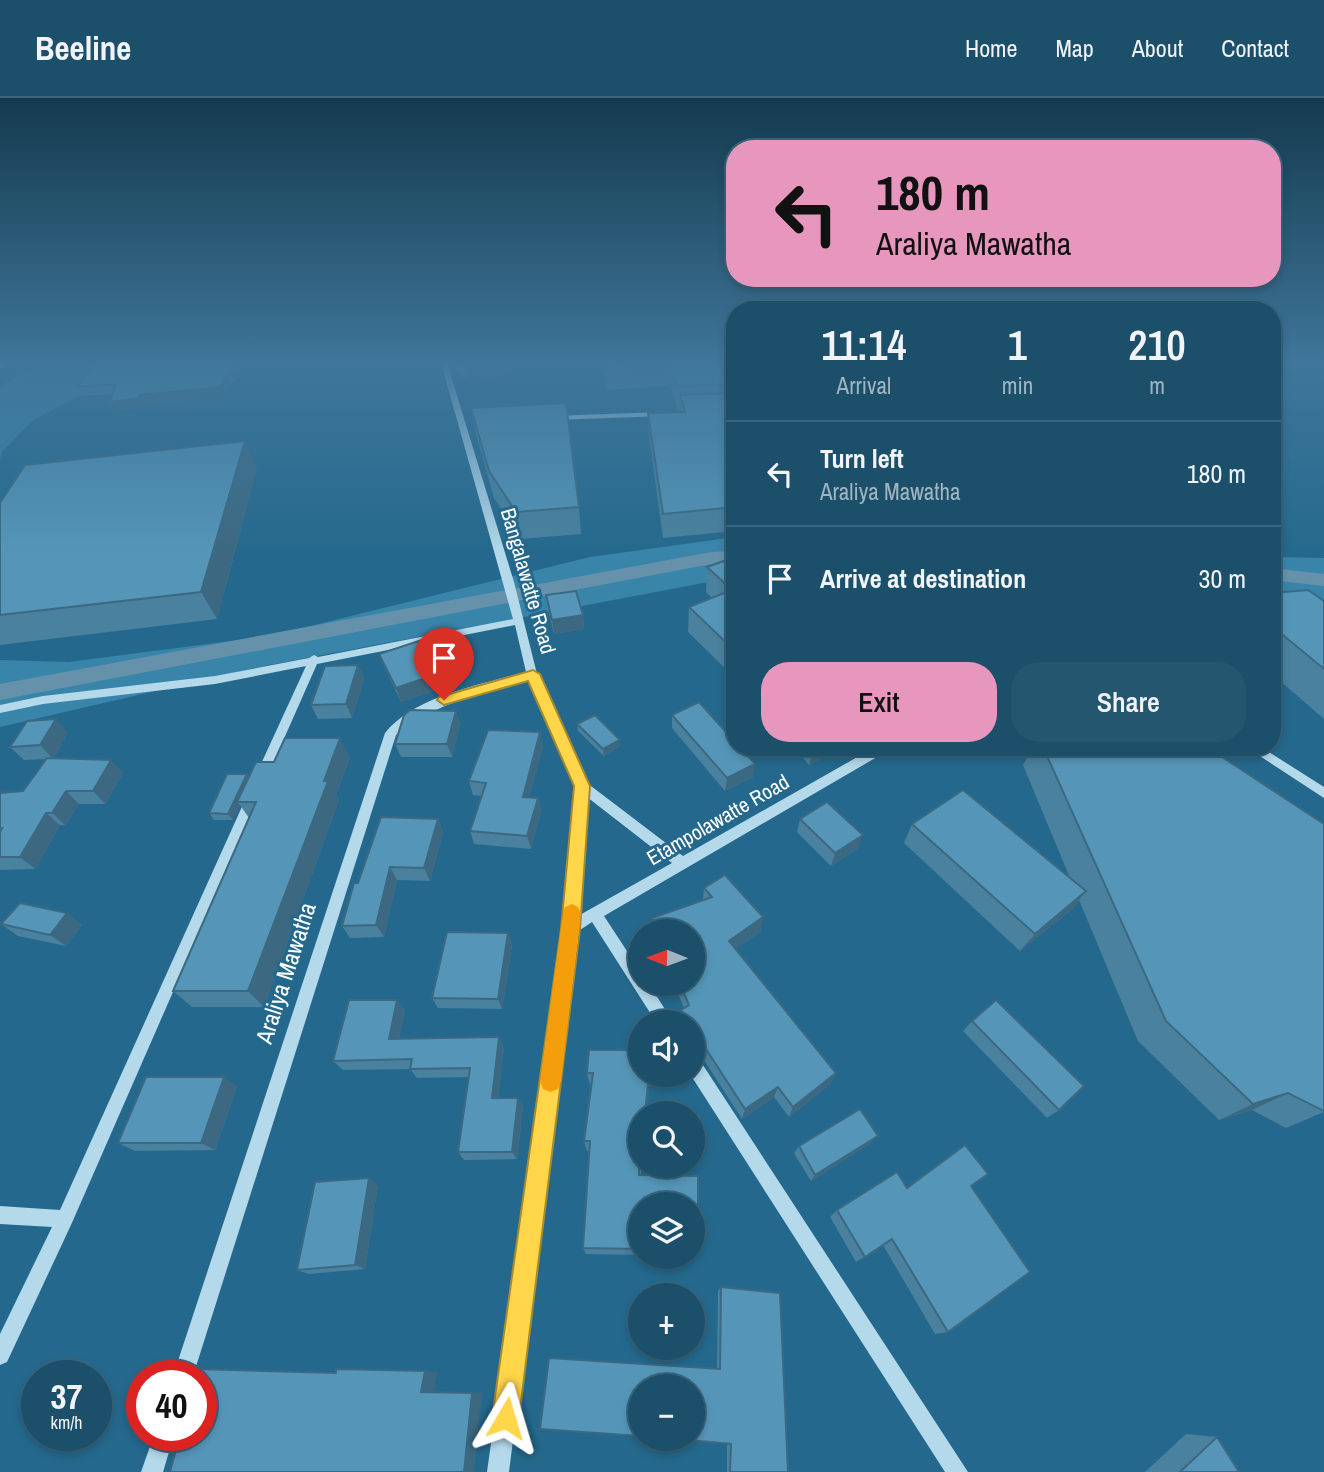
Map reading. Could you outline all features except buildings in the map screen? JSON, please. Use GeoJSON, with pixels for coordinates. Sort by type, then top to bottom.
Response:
{"type":"FeatureCollection","features":[{"type":"Feature","properties":{"kind":"street","name":"Bangalawatte Road"},"geometry":{"type":"LineString","coordinates":[[462,427],[509,582],[533,674],[582,786],[570,929],[498,1472]]}},
{"type":"Feature","properties":{"kind":"street"},"geometry":{"type":"LineString","coordinates":[[0,709],[43,701],[215,680],[519,621]]}},
{"type":"Feature","properties":{"kind":"street"},"geometry":{"type":"LineString","coordinates":[[0,1356],[65,1219],[314,659]]}},
{"type":"Feature","properties":{"kind":"street","name":"Araliya Mawatha"},"geometry":{"type":"LineString","coordinates":[[188,1360],[391,733],[409,716],[444,700],[533,674]]}},
{"type":"Feature","properties":{"kind":"street","name":"Etampolawatte Road"},"geometry":{"type":"LineString","coordinates":[[570,929],[869,756]]}},
{"type":"Feature","properties":{"kind":"street"},"geometry":{"type":"LineString","coordinates":[[1266,756],[1324,793]]}},
{"type":"Feature","properties":{"kind":"street"},"geometry":{"type":"LineString","coordinates":[[582,786],[683,864]]}},
{"type":"Feature","properties":{"kind":"street"},"geometry":{"type":"LineString","coordinates":[[596,916],[657,1010]]}},
{"type":"Feature","properties":{"kind":"street"},"geometry":{"type":"LineString","coordinates":[[705,1084],[957,1472]]}},
{"type":"Feature","properties":{"kind":"street"},"geometry":{"type":"LineString","coordinates":[[0,1215],[65,1219]]}},
{"type":"Feature","properties":{"kind":"street"},"geometry":{"type":"LineString","coordinates":[[152,1472],[159,1451]]}},
{"type":"Feature","properties":{"kind":"shaded area"},"geometry":{"type":"Polygon","coordinates":[[[0,427],[26,427],[2,452],[0,459],[0,427]]]}},
{"type":"Feature","properties":{"kind":"shaded area"},"geometry":{"type":"Polygon","coordinates":[[[726,538],[726,579],[264,666],[0,727],[0,660],[69,662],[270,636],[590,557],[726,538]]]}},
{"type":"Feature","properties":{"kind":"shaded area"},"geometry":{"type":"Polygon","coordinates":[[[1281,557],[1324,558],[1324,601],[1281,595],[1281,557]]]}},
{"type":"Feature","properties":{"kind":"waterway"},"geometry":{"type":"LineString","coordinates":[[0,692],[711,558],[726,557]]}},
{"type":"Feature","properties":{"kind":"waterway"},"geometry":{"type":"LineString","coordinates":[[1281,575],[1324,580]]}},
{"type":"Feature","properties":{"kind":"slow traffic"},"geometry":{"type":"LineString","coordinates":[[550,1081],[572,913]]}},
{"type":"Feature","properties":{"kind":"route"},"geometry":{"type":"LineString","coordinates":[[444,700],[533,674],[582,786],[570,929],[506,1418]]}}]}
